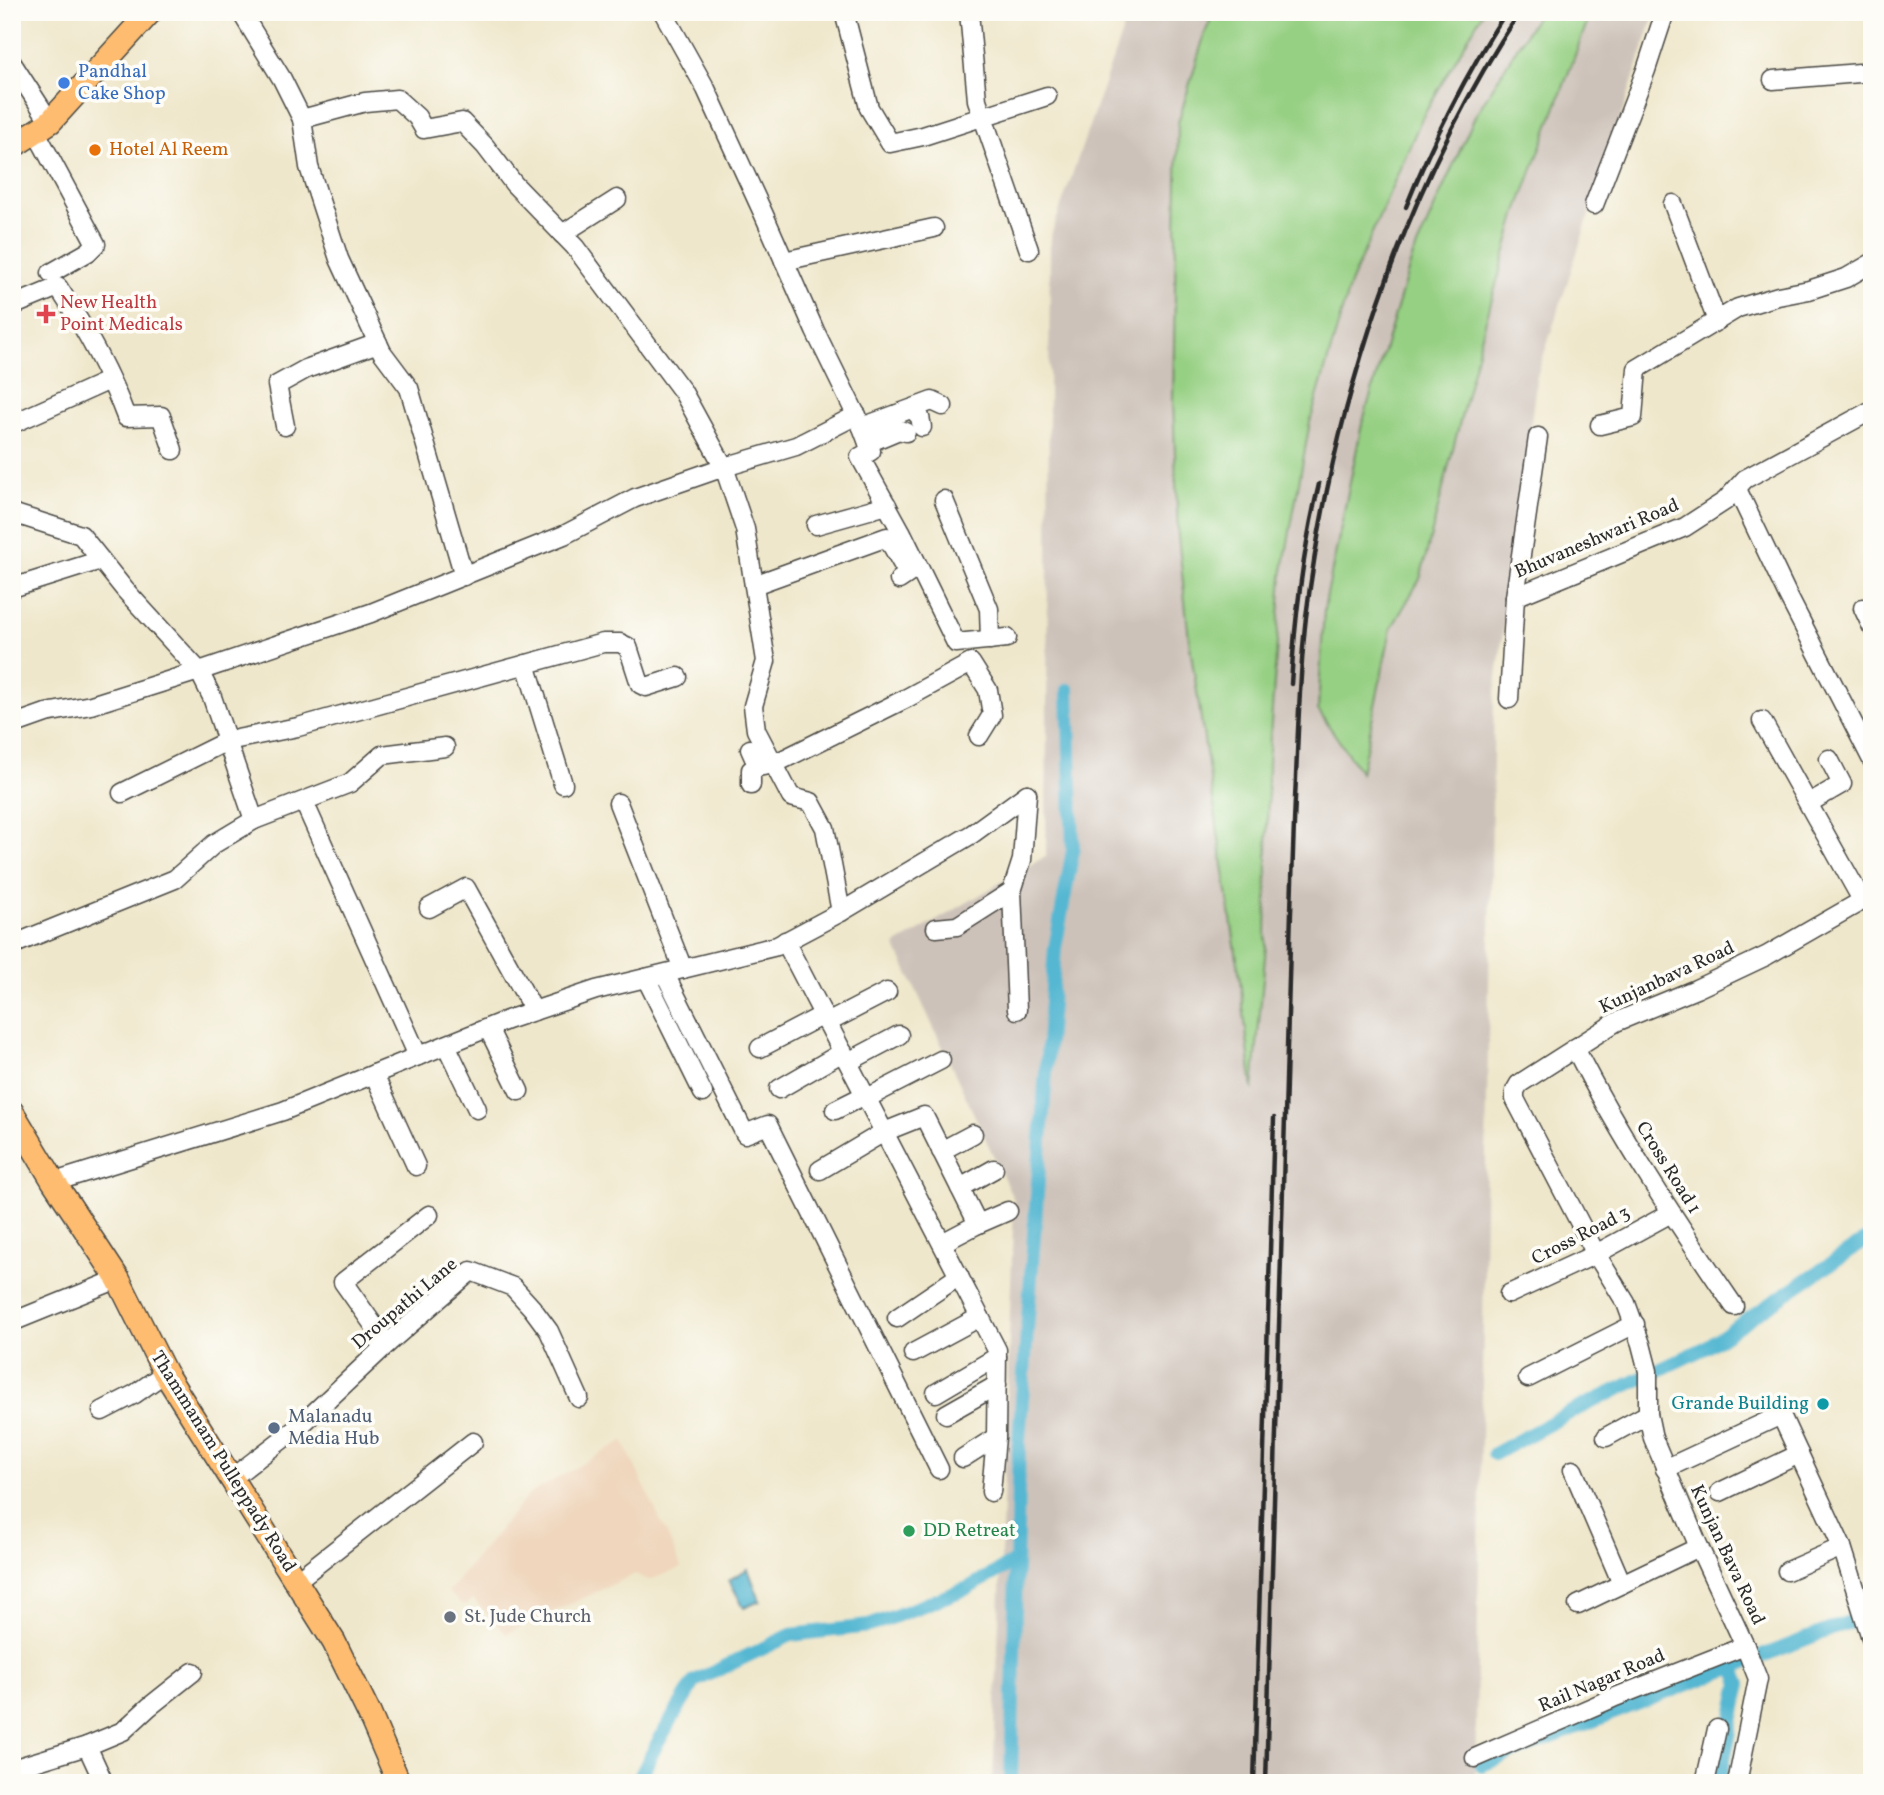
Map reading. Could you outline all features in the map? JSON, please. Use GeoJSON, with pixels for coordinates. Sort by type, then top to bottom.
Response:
{"type":"FeatureCollection","features":[{"type":"Feature","properties":{"kind":"main road"},"geometry":{"type":"LineString","coordinates":[[12,147],[43,127],[150,12]]}},
{"type":"Feature","properties":{"kind":"main road","name":"Thammanam Pulleppady Road"},"geometry":{"type":"LineString","coordinates":[[12,1112],[118,1279],[165,1373],[334,1642],[399,1783]]}},
{"type":"Feature","properties":{"kind":"street"},"geometry":{"type":"LineString","coordinates":[[241,12],[282,79],[302,119],[309,167],[339,259],[382,352],[409,387],[464,576]]}},
{"type":"Feature","properties":{"kind":"street"},"geometry":{"type":"LineString","coordinates":[[844,12],[869,108],[890,143],[923,136],[1047,96]]}},
{"type":"Feature","properties":{"kind":"street"},"geometry":{"type":"LineString","coordinates":[[969,12],[982,117],[1030,250]]}},
{"type":"Feature","properties":{"kind":"street"},"geometry":{"type":"LineString","coordinates":[[1594,205],[1646,70],[1665,12]]}},
{"type":"Feature","properties":{"kind":"street"},"geometry":{"type":"LineString","coordinates":[[664,13],[706,89],[814,331],[862,428],[871,451],[860,457],[887,505],[908,574],[899,580]]}},
{"type":"Feature","properties":{"kind":"street"},"geometry":{"type":"LineString","coordinates":[[12,63],[96,244],[88,252],[51,273]]}},
{"type":"Feature","properties":{"kind":"street"},"geometry":{"type":"LineString","coordinates":[[1773,80],[1872,72]]}},
{"type":"Feature","properties":{"kind":"street"},"geometry":{"type":"LineString","coordinates":[[302,119],[365,102],[397,99],[424,129],[462,122],[485,146],[514,184],[575,247],[683,392],[724,467],[745,529],[766,662],[753,706],[756,730],[766,766]]}},
{"type":"Feature","properties":{"kind":"street"},"geometry":{"type":"LineString","coordinates":[[562,234],[617,200]]}},
{"type":"Feature","properties":{"kind":"street"},"geometry":{"type":"LineString","coordinates":[[1673,204],[1717,321]]}},
{"type":"Feature","properties":{"kind":"street"},"geometry":{"type":"LineString","coordinates":[[784,261],[934,228]]}},
{"type":"Feature","properties":{"kind":"street"},"geometry":{"type":"LineString","coordinates":[[1600,425],[1633,417],[1637,369],[1738,308],[1834,282],[1872,263]]}},
{"type":"Feature","properties":{"kind":"street"},"geometry":{"type":"LineString","coordinates":[[12,306],[58,287],[83,325],[126,417],[161,416],[173,450]]}},
{"type":"Feature","properties":{"kind":"street"},"geometry":{"type":"LineString","coordinates":[[285,426],[277,385],[306,369],[378,344]]}},
{"type":"Feature","properties":{"kind":"street"},"geometry":{"type":"LineString","coordinates":[[12,424],[110,380]]}},
{"type":"Feature","properties":{"kind":"street"},"geometry":{"type":"LineString","coordinates":[[12,725],[46,713],[91,705],[371,613],[564,536],[635,498],[724,467],[862,428],[932,401],[943,406]]}},
{"type":"Feature","properties":{"kind":"street"},"geometry":{"type":"LineString","coordinates":[[862,428],[914,429],[920,417],[912,409]]}},
{"type":"Feature","properties":{"kind":"street","name":"Bhuvaneshwari Road"},"geometry":{"type":"LineString","coordinates":[[1515,597],[1685,527],[1725,502],[1745,479],[1872,410]]}},
{"type":"Feature","properties":{"kind":"street"},"geometry":{"type":"LineString","coordinates":[[1509,699],[1515,597],[1538,437]]}},
{"type":"Feature","properties":{"kind":"street"},"geometry":{"type":"LineString","coordinates":[[1737,489],[1872,760]]}},
{"type":"Feature","properties":{"kind":"street"},"geometry":{"type":"LineString","coordinates":[[894,534],[956,643],[999,639],[944,500]]}},
{"type":"Feature","properties":{"kind":"street"},"geometry":{"type":"LineString","coordinates":[[816,525],[887,505]]}},
{"type":"Feature","properties":{"kind":"street"},"geometry":{"type":"LineString","coordinates":[[12,513],[82,535],[125,590],[199,671],[212,697],[254,820]]}},
{"type":"Feature","properties":{"kind":"street"},"geometry":{"type":"LineString","coordinates":[[754,585],[894,534]]}},
{"type":"Feature","properties":{"kind":"street"},"geometry":{"type":"LineString","coordinates":[[12,588],[101,560]]}},
{"type":"Feature","properties":{"kind":"street"},"geometry":{"type":"LineString","coordinates":[[1863,608],[1872,627]]}},
{"type":"Feature","properties":{"kind":"street"},"geometry":{"type":"LineString","coordinates":[[972,642],[971,663],[988,690],[992,715],[979,736]]}},
{"type":"Feature","properties":{"kind":"street"},"geometry":{"type":"LineString","coordinates":[[122,793],[227,741],[298,727],[603,643],[620,643],[628,647],[640,684],[646,687],[678,677]]}},
{"type":"Feature","properties":{"kind":"street"},"geometry":{"type":"LineString","coordinates":[[751,785],[751,770],[766,766],[971,663]]}},
{"type":"Feature","properties":{"kind":"street"},"geometry":{"type":"LineString","coordinates":[[526,664],[564,784]]}},
{"type":"Feature","properties":{"kind":"street"},"geometry":{"type":"LineString","coordinates":[[1762,721],[1867,897]]}},
{"type":"Feature","properties":{"kind":"street"},"geometry":{"type":"LineString","coordinates":[[12,945],[175,879],[214,844],[254,820],[350,783],[382,755],[445,747]]}},
{"type":"Feature","properties":{"kind":"street"},"geometry":{"type":"LineString","coordinates":[[750,749],[791,797],[811,802],[825,828],[841,912]]}},
{"type":"Feature","properties":{"kind":"street"},"geometry":{"type":"LineString","coordinates":[[1809,803],[1842,784],[1829,759]]}},
{"type":"Feature","properties":{"kind":"street"},"geometry":{"type":"LineString","coordinates":[[54,1182],[283,1111],[488,1028],[596,990],[777,946],[841,912],[972,834],[1027,794],[1022,860],[1012,891],[1017,1010]]}},
{"type":"Feature","properties":{"kind":"street"},"geometry":{"type":"LineString","coordinates":[[304,802],[418,1056]]}},
{"type":"Feature","properties":{"kind":"street"},"geometry":{"type":"LineString","coordinates":[[618,803],[674,972],[745,1134],[768,1125],[939,1469]]}},
{"type":"Feature","properties":{"kind":"street"},"geometry":{"type":"LineString","coordinates":[[429,908],[466,888],[534,1011]]}},
{"type":"Feature","properties":{"kind":"street"},"geometry":{"type":"LineString","coordinates":[[936,928],[957,926],[1012,891]]}},
{"type":"Feature","properties":{"kind":"street","name":"Kunjanbava Road"},"geometry":{"type":"LineString","coordinates":[[1641,1344],[1626,1303],[1596,1254],[1515,1099],[1514,1091],[1519,1084],[1616,1022],[1766,956],[1867,897]]}},
{"type":"Feature","properties":{"kind":"street"},"geometry":{"type":"LineString","coordinates":[[785,941],[997,1350],[996,1437],[991,1492]]}},
{"type":"Feature","properties":{"kind":"street"},"geometry":{"type":"LineString","coordinates":[[646,978],[703,1093]]}},
{"type":"Feature","properties":{"kind":"street"},"geometry":{"type":"LineString","coordinates":[[760,1048],[887,992]]}},
{"type":"Feature","properties":{"kind":"street"},"geometry":{"type":"LineString","coordinates":[[488,1028],[519,1091]]}},
{"type":"Feature","properties":{"kind":"street"},"geometry":{"type":"LineString","coordinates":[[779,1089],[899,1035]]}},
{"type":"Feature","properties":{"kind":"street"},"geometry":{"type":"LineString","coordinates":[[446,1045],[477,1109]]}},
{"type":"Feature","properties":{"kind":"street","name":"Cross Road 1"},"geometry":{"type":"LineString","coordinates":[[1575,1048],[1606,1110],[1734,1306]]}},
{"type":"Feature","properties":{"kind":"street"},"geometry":{"type":"LineString","coordinates":[[835,1110],[941,1060]]}},
{"type":"Feature","properties":{"kind":"street"},"geometry":{"type":"LineString","coordinates":[[374,1074],[416,1166]]}},
{"type":"Feature","properties":{"kind":"street"},"geometry":{"type":"LineString","coordinates":[[820,1170],[884,1132],[924,1116],[978,1224]]}},
{"type":"Feature","properties":{"kind":"street"},"geometry":{"type":"LineString","coordinates":[[941,1151],[973,1134]]}},
{"type":"Feature","properties":{"kind":"street"},"geometry":{"type":"LineString","coordinates":[[960,1188],[994,1170]]}},
{"type":"Feature","properties":{"kind":"street"},"geometry":{"type":"LineString","coordinates":[[942,1243],[1007,1211]]}},
{"type":"Feature","properties":{"kind":"street","name":"Cross Road 3"},"geometry":{"type":"LineString","coordinates":[[1509,1294],[1596,1254],[1671,1213]]}},
{"type":"Feature","properties":{"kind":"street"},"geometry":{"type":"LineString","coordinates":[[387,1344],[343,1282],[429,1215]]}},
{"type":"Feature","properties":{"kind":"street","name":"Droupathi Lane"},"geometry":{"type":"LineString","coordinates":[[232,1478],[300,1425],[471,1271],[513,1287],[532,1308],[549,1331],[579,1398]]}},
{"type":"Feature","properties":{"kind":"street"},"geometry":{"type":"LineString","coordinates":[[897,1318],[959,1276]]}},
{"type":"Feature","properties":{"kind":"street"},"geometry":{"type":"LineString","coordinates":[[12,1322],[118,1279]]}},
{"type":"Feature","properties":{"kind":"street"},"geometry":{"type":"LineString","coordinates":[[913,1353],[980,1317]]}},
{"type":"Feature","properties":{"kind":"street"},"geometry":{"type":"LineString","coordinates":[[1528,1378],[1635,1324]]}},
{"type":"Feature","properties":{"kind":"street","name":"Kunjan Bava Road"},"geometry":{"type":"LineString","coordinates":[[1641,1344],[1648,1371],[1648,1414],[1653,1438],[1758,1679],[1737,1783]]}},
{"type":"Feature","properties":{"kind":"street"},"geometry":{"type":"LineString","coordinates":[[936,1393],[997,1357]]}},
{"type":"Feature","properties":{"kind":"street"},"geometry":{"type":"LineString","coordinates":[[102,1411],[135,1395],[165,1373]]}},
{"type":"Feature","properties":{"kind":"street"},"geometry":{"type":"LineString","coordinates":[[946,1414],[997,1385]]}},
{"type":"Feature","properties":{"kind":"street"},"geometry":{"type":"LineString","coordinates":[[1606,1437],[1648,1414]]}},
{"type":"Feature","properties":{"kind":"street"},"geometry":{"type":"LineString","coordinates":[[1665,1469],[1781,1415],[1842,1547],[1870,1635]]}},
{"type":"Feature","properties":{"kind":"street"},"geometry":{"type":"LineString","coordinates":[[963,1458],[996,1437]]}},
{"type":"Feature","properties":{"kind":"street"},"geometry":{"type":"LineString","coordinates":[[296,1581],[473,1442]]}},
{"type":"Feature","properties":{"kind":"street"},"geometry":{"type":"LineString","coordinates":[[1720,1492],[1799,1454]]}},
{"type":"Feature","properties":{"kind":"street"},"geometry":{"type":"LineString","coordinates":[[1573,1470],[1622,1584]]}},
{"type":"Feature","properties":{"kind":"street"},"geometry":{"type":"LineString","coordinates":[[1578,1605],[1699,1547]]}},
{"type":"Feature","properties":{"kind":"street"},"geometry":{"type":"LineString","coordinates":[[1787,1571],[1842,1547]]}},
{"type":"Feature","properties":{"kind":"street","name":"Rail Nagar Road"},"geometry":{"type":"LineString","coordinates":[[1475,1758],[1613,1698],[1745,1646]]}},
{"type":"Feature","properties":{"kind":"street"},"geometry":{"type":"LineString","coordinates":[[12,1769],[87,1746],[123,1731],[193,1672]]}},
{"type":"Feature","properties":{"kind":"street"},"geometry":{"type":"LineString","coordinates":[[1705,1783],[1717,1729]]}},
{"type":"Feature","properties":{"kind":"street"},"geometry":{"type":"LineString","coordinates":[[87,1746],[104,1783]]}},
{"type":"Feature","properties":{"kind":"shaded area"},"geometry":{"type":"Polygon","coordinates":[[[1129,12],[1655,12],[1537,376],[1494,700],[1475,1783],[993,1783],[1014,1200],[895,945],[1046,856],[1050,238],[1129,12]]]}},
{"type":"Feature","properties":{"kind":"shaded area"},"geometry":{"type":"Polygon","coordinates":[[[623,1441],[681,1568],[649,1580],[635,1574],[506,1634],[473,1599],[466,1605],[448,1592],[529,1494],[623,1441]]]}},
{"type":"Feature","properties":{"kind":"green space"},"geometry":{"type":"Polygon","coordinates":[[[1214,12],[1483,12],[1421,120],[1350,284],[1310,422],[1282,576],[1268,763],[1266,946],[1253,1090],[1239,972],[1189,639],[1178,536],[1173,401],[1178,123],[1214,12]]]}},
{"type":"Feature","properties":{"kind":"green space"},"geometry":{"type":"Polygon","coordinates":[[[1539,12],[1591,12],[1517,212],[1484,327],[1420,579],[1391,629],[1361,773],[1318,710],[1324,609],[1362,424],[1412,258],[1475,116],[1539,12]]]}},
{"type":"Feature","properties":{"kind":"water"},"geometry":{"type":"Polygon","coordinates":[[[748,1569],[760,1601],[744,1608],[729,1580],[748,1569]]]}},
{"type":"Feature","properties":{"kind":"waterway"},"geometry":{"type":"LineString","coordinates":[[1011,1783],[1019,1441],[1055,948],[1073,850],[1068,690]]}},
{"type":"Feature","properties":{"kind":"waterway"},"geometry":{"type":"LineString","coordinates":[[1494,1454],[1571,1412],[1705,1348],[1872,1236]]}},
{"type":"Feature","properties":{"kind":"waterway"},"geometry":{"type":"LineString","coordinates":[[637,1783],[659,1740],[695,1681],[791,1635],[869,1626],[968,1588],[1016,1561]]}},
{"type":"Feature","properties":{"kind":"waterway"},"geometry":{"type":"LineString","coordinates":[[1482,1765],[1872,1613]]}},
{"type":"Feature","properties":{"kind":"waterway"},"geometry":{"type":"LineString","coordinates":[[1719,1783],[1740,1683],[1734,1668]]}},
{"type":"Feature","properties":{"kind":"railway"},"geometry":{"type":"LineString","coordinates":[[1406,207],[1451,107],[1506,12]]}},
{"type":"Feature","properties":{"kind":"railway"},"geometry":{"type":"LineString","coordinates":[[1266,1783],[1292,870],[1306,617],[1334,459],[1354,380],[1379,302],[1408,225],[1441,151],[1478,80],[1520,12]]}},
{"type":"Feature","properties":{"kind":"railway"},"geometry":{"type":"LineString","coordinates":[[1291,684],[1300,584],[1319,484]]}},
{"type":"Feature","properties":{"kind":"railway"},"geometry":{"type":"LineString","coordinates":[[1254,1783],[1274,1118]]}},
{"type":"Feature","properties":{"kind":"place","name":"Pandhal Cake Shop"},"geometry":{"type":"Point","coordinates":[64,83]}},
{"type":"Feature","properties":{"kind":"place","name":"Hotel Al Reem"},"geometry":{"type":"Point","coordinates":[95,150]}},
{"type":"Feature","properties":{"kind":"place","name":"New Health Point Medicals"},"geometry":{"type":"Point","coordinates":[46,314]}},
{"type":"Feature","properties":{"kind":"place","name":"Grande Building"},"geometry":{"type":"Point","coordinates":[1823,1404]}},
{"type":"Feature","properties":{"kind":"place","name":"Malanadu Media Hub"},"geometry":{"type":"Point","coordinates":[274,1428]}},
{"type":"Feature","properties":{"kind":"place","name":"DD Retreat"},"geometry":{"type":"Point","coordinates":[909,1531]}},
{"type":"Feature","properties":{"kind":"place","name":"St. Jude Church"},"geometry":{"type":"Point","coordinates":[450,1617]}}]}
